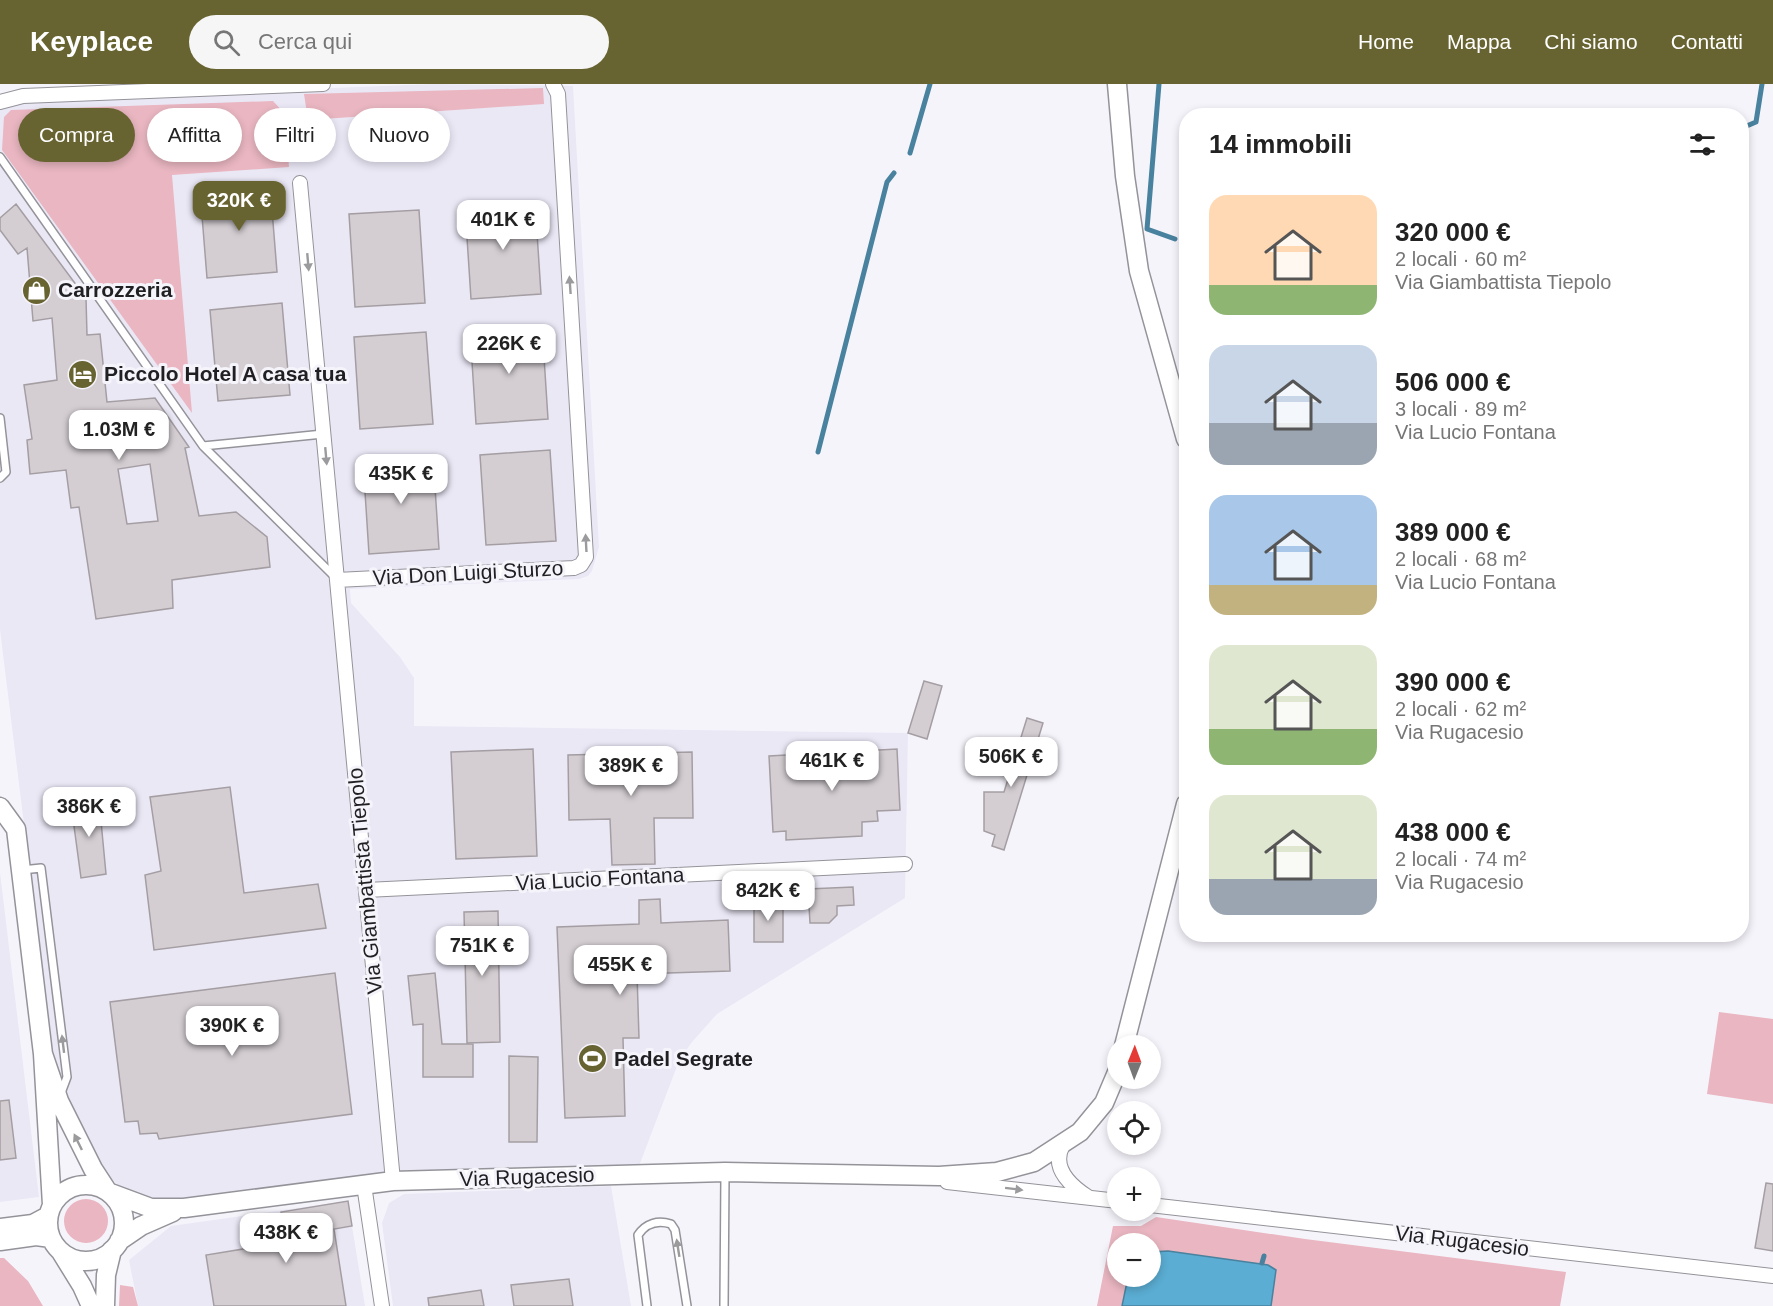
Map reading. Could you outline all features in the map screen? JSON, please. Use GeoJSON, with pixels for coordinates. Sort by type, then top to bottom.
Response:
{"type":"FeatureCollection","features":[{"type":"Feature","properties":{"kind":"main road"},"geometry":{"type":"LineString","coordinates":[[1118,84],[1125,176],[1139,271],[1179,414]]}},
{"type":"Feature","properties":{"kind":"main road"},"geometry":{"type":"LineString","coordinates":[[0,807],[16,829],[43,1054],[50,1210],[56,1244],[82,1286],[91,1306]]}},
{"type":"Feature","properties":{"kind":"main road"},"geometry":{"type":"LineString","coordinates":[[1127,1035],[1179,831]]}},
{"type":"Feature","properties":{"kind":"main road"},"geometry":{"type":"LineString","coordinates":[[43,1054],[59,1101],[89,1162],[122,1209],[123,1231],[105,1282],[105,1306]]}},
{"type":"Feature","properties":{"kind":"main road","name":"Via Rugacesio"},"geometry":{"type":"LineString","coordinates":[[108,1192],[151,1208],[184,1208],[393,1181],[725,1172],[939,1176],[997,1173],[1061,1154],[1094,1118],[1110,1089]]}},
{"type":"Feature","properties":{"kind":"main road"},"geometry":{"type":"LineString","coordinates":[[0,1228],[33,1224],[50,1210],[60,1195],[77,1186],[97,1186],[108,1192]]}},
{"type":"Feature","properties":{"kind":"main road","name":"Via Rugacesio"},"geometry":{"type":"LineString","coordinates":[[116,1246],[141,1226],[184,1208]]}},
{"type":"Feature","properties":{"kind":"main road"},"geometry":{"type":"LineString","coordinates":[[0,1241],[36,1236],[56,1244],[69,1257],[92,1260],[116,1246]]}},
{"type":"Feature","properties":{"kind":"street"},"geometry":{"type":"LineString","coordinates":[[0,93],[23,96],[323,84]]}},
{"type":"Feature","properties":{"kind":"street","name":"Via Don Luigi Sturzo"},"geometry":{"type":"LineString","coordinates":[[338,580],[574,568],[581,565],[586,557],[558,94],[553,84]]}},
{"type":"Feature","properties":{"kind":"street"},"geometry":{"type":"LineString","coordinates":[[0,102],[23,96]]}},
{"type":"Feature","properties":{"kind":"street","name":"Via Giambattista Tiepolo"},"geometry":{"type":"LineString","coordinates":[[300,183],[393,1181]]}},
{"type":"Feature","properties":{"kind":"street","name":"Via Lucio Fontana"},"geometry":{"type":"LineString","coordinates":[[366,890],[905,864]]}},
{"type":"Feature","properties":{"kind":"street"},"geometry":{"type":"LineString","coordinates":[[1061,1154],[1065,1178],[1104,1200]]}},
{"type":"Feature","properties":{"kind":"street"},"geometry":{"type":"LineString","coordinates":[[872,1174],[1104,1200]]}},
{"type":"Feature","properties":{"kind":"street"},"geometry":{"type":"LineString","coordinates":[[364,1185],[382,1306]]}},
{"type":"Feature","properties":{"kind":"street","name":"Via Rugacesio"},"geometry":{"type":"LineString","coordinates":[[1161,1206],[1773,1276]]}},
{"type":"Feature","properties":{"kind":"lane"},"geometry":{"type":"LineString","coordinates":[[0,157],[203,446],[338,580]]}},
{"type":"Feature","properties":{"kind":"lane"},"geometry":{"type":"LineString","coordinates":[[0,418],[6,471],[0,478]]}},
{"type":"Feature","properties":{"kind":"lane"},"geometry":{"type":"LineString","coordinates":[[203,446],[324,434]]}},
{"type":"Feature","properties":{"kind":"lane"},"geometry":{"type":"LineString","coordinates":[[21,870],[41,868],[67,1077],[59,1101]]}},
{"type":"Feature","properties":{"kind":"lane"},"geometry":{"type":"LineString","coordinates":[[25,909],[46,907]]}},
{"type":"Feature","properties":{"kind":"lane"},"geometry":{"type":"LineString","coordinates":[[724,1306],[725,1172]]}},
{"type":"Feature","properties":{"kind":"lane"},"geometry":{"type":"LineString","coordinates":[[647,1306],[638,1235],[649,1225],[660,1222],[671,1224],[675,1230],[687,1306]]}},
{"type":"Feature","properties":{"kind":"shaded area"},"geometry":{"type":"Polygon","coordinates":[[[434,84],[573,86],[599,547],[592,571],[588,576],[579,579],[350,589],[351,603],[400,657],[414,678],[414,726],[908,733],[905,898],[717,1014],[692,1042],[679,1061],[639,1166],[187,1201],[151,1199],[132,1193],[118,1185],[106,1174],[63,1093],[52,1051],[0,630],[0,105],[23,100],[434,84]]]}},
{"type":"Feature","properties":{"kind":"shaded area"},"geometry":{"type":"Polygon","coordinates":[[[543,88],[544,104],[450,110],[450,108],[348,108],[348,117],[336,118],[336,108],[306,108],[304,94],[543,88]]]}},
{"type":"Feature","properties":{"kind":"shaded area"},"geometry":{"type":"Polygon","coordinates":[[[273,101],[279,108],[254,108],[254,162],[289,162],[289,167],[172,175],[192,413],[2,150],[4,117],[11,110],[18,110],[18,162],[135,162],[135,108],[69,108],[273,101]]]}},
{"type":"Feature","properties":{"kind":"shaded area"},"geometry":{"type":"Polygon","coordinates":[[[0,872],[39,1197],[0,1202],[0,872]]]}},
{"type":"Feature","properties":{"kind":"shaded area"},"geometry":{"type":"Polygon","coordinates":[[[1719,1012],[1773,1019],[1773,1104],[1707,1094],[1719,1012]]]}},
{"type":"Feature","properties":{"kind":"shaded area"},"geometry":{"type":"Polygon","coordinates":[[[611,1186],[631,1306],[393,1306],[382,1223],[389,1203],[404,1194],[611,1186]]]}},
{"type":"Feature","properties":{"kind":"shaded area"},"geometry":{"type":"Polygon","coordinates":[[[86,1199],[102,1205],[108,1221],[102,1237],[86,1243],[70,1237],[64,1221],[70,1205],[86,1199]]]}},
{"type":"Feature","properties":{"kind":"shaded area"},"geometry":{"type":"Polygon","coordinates":[[[348,1201],[365,1306],[138,1306],[129,1260],[171,1226],[348,1201]]]}},
{"type":"Feature","properties":{"kind":"shaded area"},"geometry":{"type":"Polygon","coordinates":[[[1161,1218],[1305,1239],[1566,1272],[1560,1306],[1097,1306],[1107,1256],[1107,1287],[1161,1287],[1161,1233],[1112,1233],[1113,1226],[1141,1226],[1149,1221],[1161,1221],[1161,1218]]]}},
{"type":"Feature","properties":{"kind":"shaded area"},"geometry":{"type":"Polygon","coordinates":[[[0,1258],[4,1258],[28,1281],[43,1306],[0,1306],[0,1258]]]}},
{"type":"Feature","properties":{"kind":"shaded area"},"geometry":{"type":"Polygon","coordinates":[[[120,1285],[133,1287],[138,1306],[119,1306],[120,1285]]]}},
{"type":"Feature","properties":{"kind":"water"},"geometry":{"type":"Polygon","coordinates":[[[1161,1251],[1268,1265],[1276,1270],[1271,1306],[1122,1306],[1126,1287],[1161,1287],[1161,1251]]]}},
{"type":"Feature","properties":{"kind":"building"},"geometry":{"type":"Polygon","coordinates":[[[270,185],[277,272],[207,278],[200,191],[270,185]]]}},
{"type":"Feature","properties":{"kind":"building"},"geometry":{"type":"Polygon","coordinates":[[[535,202],[541,294],[471,299],[465,207],[535,202]]]}},
{"type":"Feature","properties":{"kind":"building"},"geometry":{"type":"Polygon","coordinates":[[[16,204],[86,298],[87,335],[100,334],[107,402],[155,398],[189,447],[185,448],[199,516],[236,512],[267,537],[270,567],[172,580],[173,608],[96,619],[79,507],[71,508],[66,470],[30,474],[27,440],[32,439],[24,385],[57,380],[52,318],[33,321],[27,248],[18,254],[0,230],[0,218],[16,204]],[[150,464],[118,469],[127,524],[158,521],[150,464]]]}},
{"type":"Feature","properties":{"kind":"building"},"geometry":{"type":"Polygon","coordinates":[[[419,210],[425,303],[355,307],[349,214],[419,210]]]}},
{"type":"Feature","properties":{"kind":"building"},"geometry":{"type":"Polygon","coordinates":[[[282,303],[290,395],[218,401],[210,310],[282,303]]]}},
{"type":"Feature","properties":{"kind":"building"},"geometry":{"type":"Polygon","coordinates":[[[542,326],[548,419],[476,424],[470,331],[542,326]]]}},
{"type":"Feature","properties":{"kind":"building"},"geometry":{"type":"Polygon","coordinates":[[[426,332],[433,424],[360,429],[354,337],[426,332]]]}},
{"type":"Feature","properties":{"kind":"building"},"geometry":{"type":"Polygon","coordinates":[[[550,450],[556,541],[486,545],[480,455],[550,450]]]}},
{"type":"Feature","properties":{"kind":"building"},"geometry":{"type":"Polygon","coordinates":[[[433,456],[439,549],[369,554],[363,461],[433,456]]]}},
{"type":"Feature","properties":{"kind":"building"},"geometry":{"type":"Polygon","coordinates":[[[924,681],[942,686],[927,739],[908,733],[924,681]]]}},
{"type":"Feature","properties":{"kind":"building"},"geometry":{"type":"Polygon","coordinates":[[[1027,718],[1043,723],[1004,850],[992,846],[995,835],[984,831],[984,792],[1004,792],[1027,718]]]}},
{"type":"Feature","properties":{"kind":"building"},"geometry":{"type":"Polygon","coordinates":[[[533,749],[537,856],[456,859],[451,752],[533,749]]]}},
{"type":"Feature","properties":{"kind":"building"},"geometry":{"type":"Polygon","coordinates":[[[897,749],[900,810],[877,811],[878,821],[862,822],[862,836],[786,840],[786,831],[773,832],[769,756],[897,749]]]}},
{"type":"Feature","properties":{"kind":"building"},"geometry":{"type":"Polygon","coordinates":[[[692,752],[693,818],[654,818],[655,864],[612,865],[610,819],[569,820],[568,755],[692,752]]]}},
{"type":"Feature","properties":{"kind":"building"},"geometry":{"type":"Polygon","coordinates":[[[230,787],[244,893],[318,884],[326,928],[154,950],[145,875],[161,871],[150,797],[230,787]]]}},
{"type":"Feature","properties":{"kind":"building"},"geometry":{"type":"Polygon","coordinates":[[[99,800],[106,874],[81,878],[71,804],[99,800]]]}},
{"type":"Feature","properties":{"kind":"building"},"geometry":{"type":"Polygon","coordinates":[[[853,887],[854,905],[837,906],[837,915],[829,923],[810,923],[808,889],[853,887]]]}},
{"type":"Feature","properties":{"kind":"building"},"geometry":{"type":"Polygon","coordinates":[[[660,899],[661,923],[728,920],[730,971],[637,974],[639,1038],[623,1038],[625,1116],[565,1118],[557,927],[639,924],[639,900],[660,899]]]}},
{"type":"Feature","properties":{"kind":"building"},"geometry":{"type":"Polygon","coordinates":[[[754,902],[783,902],[783,942],[754,942],[754,902]]]}},
{"type":"Feature","properties":{"kind":"building"},"geometry":{"type":"Polygon","coordinates":[[[498,911],[500,1042],[467,1043],[464,912],[498,911]]]}},
{"type":"Feature","properties":{"kind":"building"},"geometry":{"type":"Polygon","coordinates":[[[335,973],[352,1114],[159,1139],[157,1133],[140,1134],[138,1121],[125,1122],[110,1002],[335,973]]]}},
{"type":"Feature","properties":{"kind":"building"},"geometry":{"type":"Polygon","coordinates":[[[435,973],[442,1044],[473,1044],[473,1077],[423,1077],[423,1024],[413,1025],[408,976],[435,973]]]}},
{"type":"Feature","properties":{"kind":"building"},"geometry":{"type":"Polygon","coordinates":[[[509,1056],[538,1057],[537,1142],[509,1142],[509,1056]]]}},
{"type":"Feature","properties":{"kind":"building"},"geometry":{"type":"Polygon","coordinates":[[[9,1100],[16,1158],[0,1160],[0,1101],[9,1100]]]}},
{"type":"Feature","properties":{"kind":"building"},"geometry":{"type":"Polygon","coordinates":[[[1766,1183],[1773,1184],[1773,1251],[1755,1248],[1766,1183]]]}},
{"type":"Feature","properties":{"kind":"building"},"geometry":{"type":"Polygon","coordinates":[[[348,1201],[352,1226],[334,1229],[346,1306],[214,1306],[206,1255],[286,1242],[281,1212],[348,1201]]]}},
{"type":"Feature","properties":{"kind":"building"},"geometry":{"type":"Polygon","coordinates":[[[569,1279],[573,1306],[514,1306],[511,1285],[569,1279]]]}},
{"type":"Feature","properties":{"kind":"building"},"geometry":{"type":"Polygon","coordinates":[[[481,1290],[484,1306],[429,1306],[428,1298],[481,1290]]]}},
{"type":"Feature","properties":{"kind":"waterway"},"geometry":{"type":"LineString","coordinates":[[910,153],[930,84]]}},
{"type":"Feature","properties":{"kind":"waterway"},"geometry":{"type":"LineString","coordinates":[[1159,84],[1147,229],[1175,239]]}},
{"type":"Feature","properties":{"kind":"waterway"},"geometry":{"type":"LineString","coordinates":[[1749,125],[1756,122],[1762,84]]}},
{"type":"Feature","properties":{"kind":"waterway"},"geometry":{"type":"LineString","coordinates":[[818,452],[887,182],[894,173]]}},
{"type":"Feature","properties":{"kind":"waterway"},"geometry":{"type":"LineString","coordinates":[[1262,1263],[1264,1256]]}},
{"type":"Feature","properties":{"kind":"place","name":"Carrozzeria"},"geometry":{"type":"Point","coordinates":[37,290]}},
{"type":"Feature","properties":{"kind":"place","name":"Piccolo Hotel A casa tua"},"geometry":{"type":"Point","coordinates":[83,374]}},
{"type":"Feature","properties":{"kind":"place","name":"Padel Segrate"},"geometry":{"type":"Point","coordinates":[593,1059]}}]}
